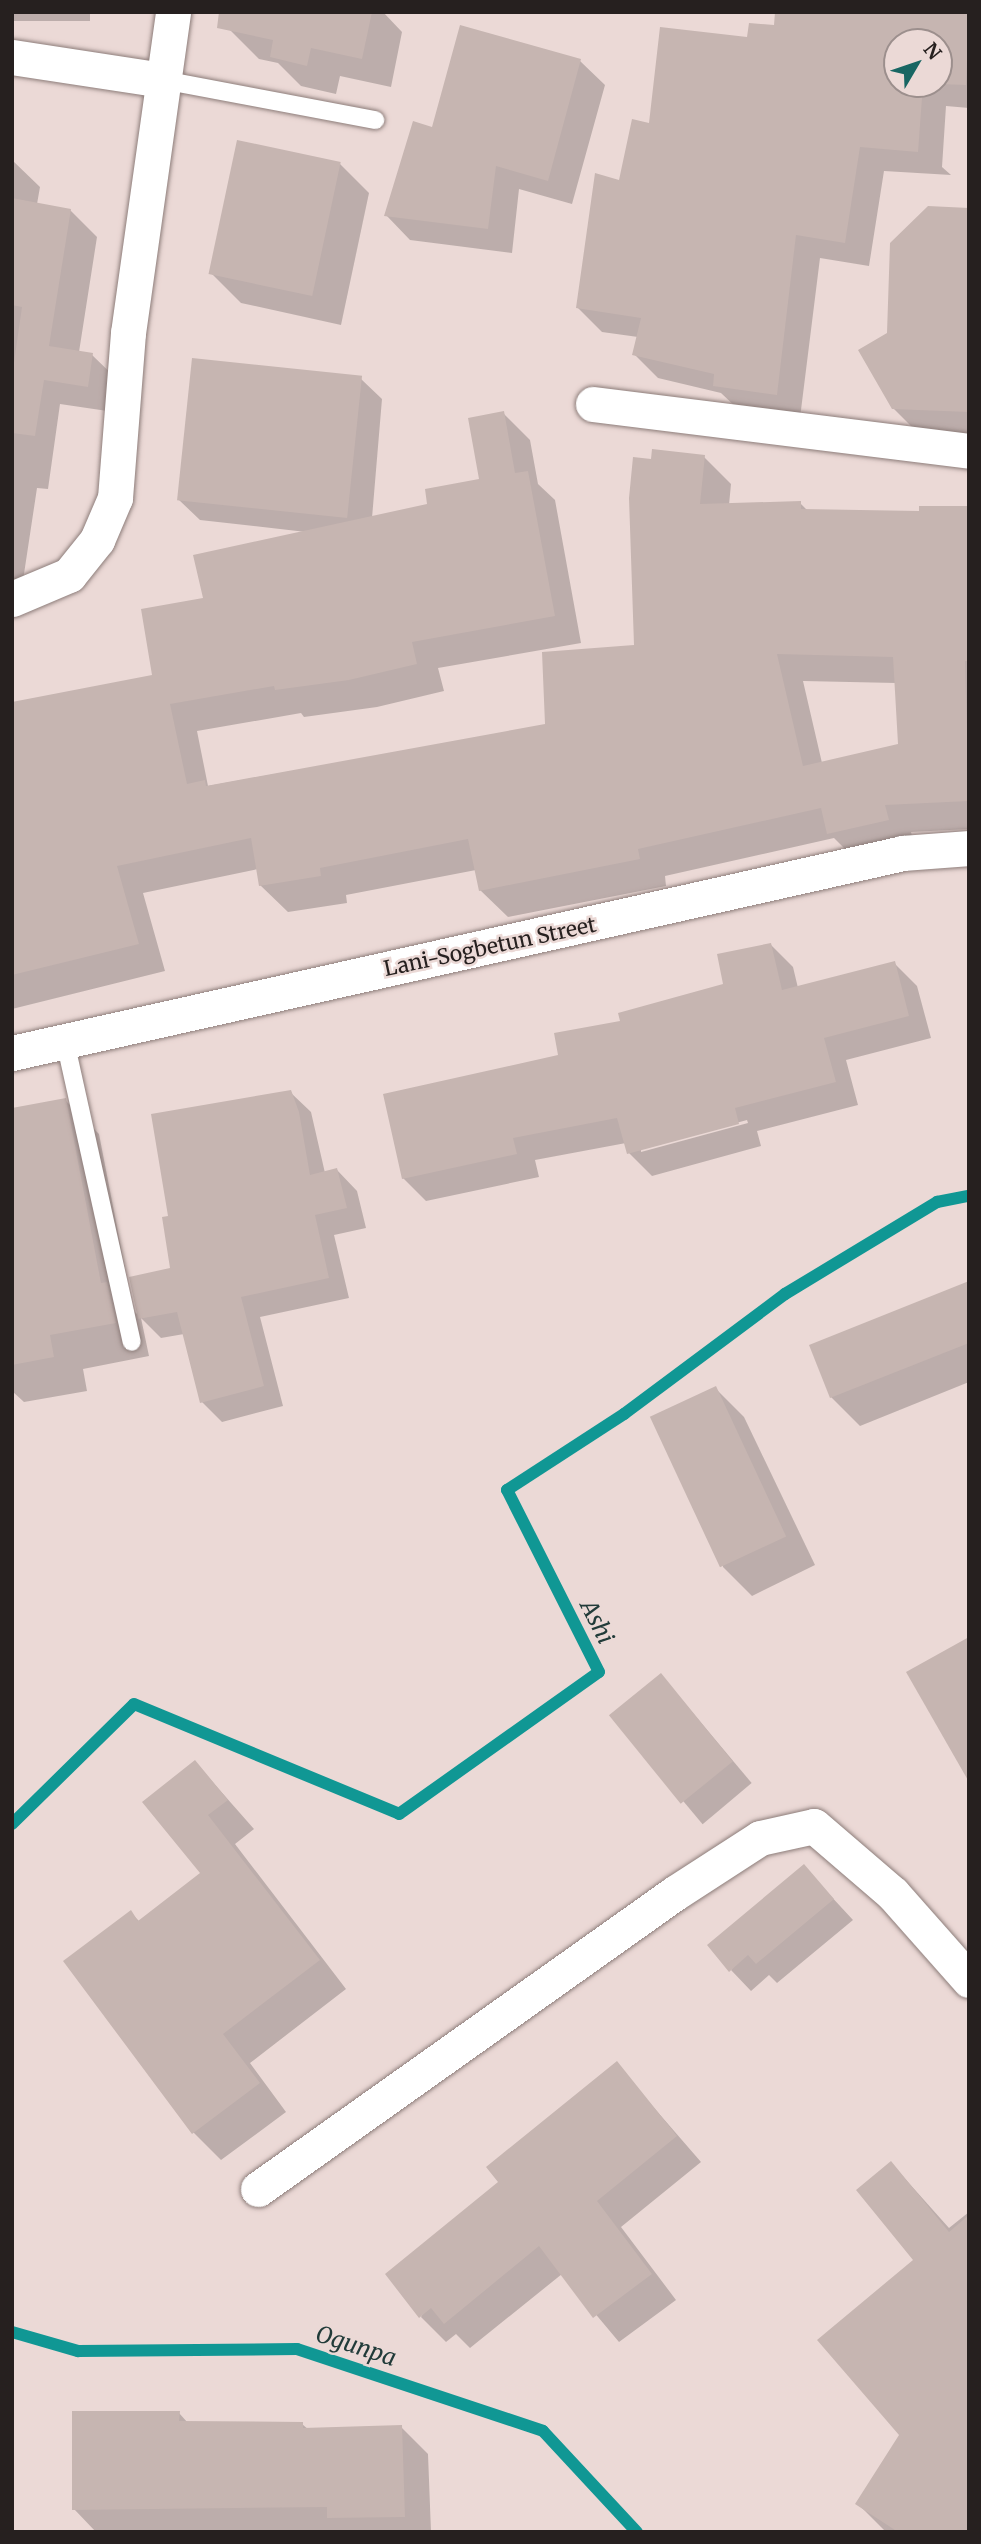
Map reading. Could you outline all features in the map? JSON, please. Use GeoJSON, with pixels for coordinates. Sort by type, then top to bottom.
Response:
{"type":"FeatureCollection","features":[{"type":"Feature","properties":{"kind":"street"},"geometry":{"type":"LineString","coordinates":[[12,599],[69,575],[97,540],[115,498],[128,333],[173,12]]}},
{"type":"Feature","properties":{"kind":"street"},"geometry":{"type":"LineString","coordinates":[[12,57],[163,80]]}},
{"type":"Feature","properties":{"kind":"street"},"geometry":{"type":"LineString","coordinates":[[593,404],[969,451]]}},
{"type":"Feature","properties":{"kind":"street","name":"Lani-Sogbetun Street"},"geometry":{"type":"LineString","coordinates":[[12,1053],[902,853],[969,848]]}},
{"type":"Feature","properties":{"kind":"street"},"geometry":{"type":"LineString","coordinates":[[258,2189],[760,1838],[814,1826],[893,1894],[969,1980]]}},
{"type":"Feature","properties":{"kind":"lane"},"geometry":{"type":"LineString","coordinates":[[163,80],[375,120]]}},
{"type":"Feature","properties":{"kind":"lane"},"geometry":{"type":"LineString","coordinates":[[65,1041],[132,1342]]}},
{"type":"Feature","properties":{"kind":"building"},"geometry":{"type":"Polygon","coordinates":[[[219,12],[372,12],[362,59],[311,48],[307,66],[270,57],[273,40],[217,28],[219,12]]]}},
{"type":"Feature","properties":{"kind":"building"},"geometry":{"type":"Polygon","coordinates":[[[775,12],[969,12],[966,85],[953,85],[953,28],[883,28],[883,98],[922,98],[918,152],[860,147],[845,243],[796,235],[777,395],[713,386],[714,374],[632,355],[641,318],[576,308],[595,173],[619,180],[632,119],[649,123],[660,27],[747,37],[749,23],[774,25],[775,12]]]}},
{"type":"Feature","properties":{"kind":"building"},"geometry":{"type":"Polygon","coordinates":[[[460,25],[581,59],[548,181],[496,166],[488,229],[384,216],[413,121],[432,127],[460,25]]]}},
{"type":"Feature","properties":{"kind":"building"},"geometry":{"type":"Polygon","coordinates":[[[237,140],[341,162],[312,296],[209,274],[237,140]]]}},
{"type":"Feature","properties":{"kind":"building"},"geometry":{"type":"Polygon","coordinates":[[[12,198],[71,209],[49,346],[93,353],[88,387],[44,380],[35,436],[12,433],[12,376],[22,307],[12,305],[12,198]]]}},
{"type":"Feature","properties":{"kind":"building"},"geometry":{"type":"Polygon","coordinates":[[[928,206],[969,208],[969,412],[892,409],[858,350],[887,333],[890,243],[928,206]]]}},
{"type":"Feature","properties":{"kind":"building"},"geometry":{"type":"Polygon","coordinates":[[[192,358],[362,376],[347,518],[177,500],[192,358]]]}},
{"type":"Feature","properties":{"kind":"building"},"geometry":{"type":"Polygon","coordinates":[[[504,411],[515,473],[528,471],[555,616],[412,642],[417,664],[349,680],[275,690],[274,686],[170,704],[187,784],[205,780],[206,786],[545,724],[542,652],[634,645],[629,498],[633,457],[651,459],[652,449],[705,455],[700,504],[801,501],[801,509],[919,511],[919,506],[969,506],[969,661],[965,661],[969,801],[885,805],[889,820],[827,834],[821,808],[638,849],[640,859],[479,891],[468,839],[320,868],[321,876],[259,886],[251,838],[117,866],[139,944],[12,975],[12,702],[152,675],[141,609],[203,598],[193,555],[427,504],[425,489],[479,479],[468,418],[504,411]],[[777,654],[803,766],[898,744],[893,657],[777,654]]]}},
{"type":"Feature","properties":{"kind":"building"},"geometry":{"type":"Polygon","coordinates":[[[771,943],[782,990],[895,961],[909,1016],[824,1038],[836,1082],[735,1108],[739,1124],[627,1154],[617,1118],[513,1138],[517,1154],[402,1179],[383,1094],[558,1055],[554,1033],[620,1021],[618,1013],[723,984],[717,954],[771,943]]]}},
{"type":"Feature","properties":{"kind":"building"},"geometry":{"type":"Polygon","coordinates":[[[291,1090],[299,1112],[310,1175],[337,1168],[347,1208],[315,1215],[329,1278],[241,1297],[264,1386],[200,1403],[177,1312],[138,1319],[129,1277],[170,1268],[162,1217],[168,1216],[151,1114],[291,1090]]]}},
{"type":"Feature","properties":{"kind":"building"},"geometry":{"type":"Polygon","coordinates":[[[66,1098],[101,1283],[107,1282],[116,1323],[50,1335],[54,1357],[12,1365],[12,1108],[66,1098]]]}},
{"type":"Feature","properties":{"kind":"building"},"geometry":{"type":"Polygon","coordinates":[[[969,1281],[969,1343],[830,1398],[809,1345],[969,1281]]]}},
{"type":"Feature","properties":{"kind":"building"},"geometry":{"type":"Polygon","coordinates":[[[716,1386],[786,1536],[720,1567],[650,1417],[716,1386]]]}},
{"type":"Feature","properties":{"kind":"building"},"geometry":{"type":"Polygon","coordinates":[[[969,1637],[969,1782],[906,1672],[969,1637]]]}},
{"type":"Feature","properties":{"kind":"building"},"geometry":{"type":"Polygon","coordinates":[[[661,1673],[733,1762],[681,1804],[609,1715],[661,1673]]]}},
{"type":"Feature","properties":{"kind":"building"},"geometry":{"type":"Polygon","coordinates":[[[195,1760],[228,1800],[208,1815],[320,1960],[223,2034],[260,2083],[192,2134],[63,1961],[131,1910],[138,1921],[200,1873],[142,1802],[195,1760]]]}},
{"type":"Feature","properties":{"kind":"building"},"geometry":{"type":"Polygon","coordinates":[[[804,1864],[834,1899],[756,1964],[748,1955],[729,1972],[707,1945],[804,1864]]]}},
{"type":"Feature","properties":{"kind":"building"},"geometry":{"type":"Polygon","coordinates":[[[617,2061],[677,2136],[597,2201],[652,2274],[593,2318],[539,2246],[444,2324],[431,2308],[419,2318],[385,2274],[498,2182],[486,2167],[617,2061]]]}},
{"type":"Feature","properties":{"kind":"building"},"geometry":{"type":"Polygon","coordinates":[[[891,2161],[949,2232],[969,2215],[969,2532],[898,2532],[855,2504],[899,2435],[817,2340],[913,2260],[856,2190],[891,2161]]]}},
{"type":"Feature","properties":{"kind":"building"},"geometry":{"type":"Polygon","coordinates":[[[72,2411],[180,2411],[179,2421],[303,2422],[303,2428],[402,2425],[405,2517],[327,2518],[327,2507],[72,2510],[72,2411]]]}},
{"type":"Feature","properties":{"kind":"waterway","name":"Ashi"},"geometry":{"type":"LineString","coordinates":[[12,1824],[134,1704],[399,1814],[599,1672],[507,1490],[624,1414],[785,1294],[937,1202],[969,1196]]}},
{"type":"Feature","properties":{"kind":"waterway","name":"Ogunpa"},"geometry":{"type":"LineString","coordinates":[[12,2332],[78,2351],[297,2349],[543,2431],[637,2532]]}}]}
